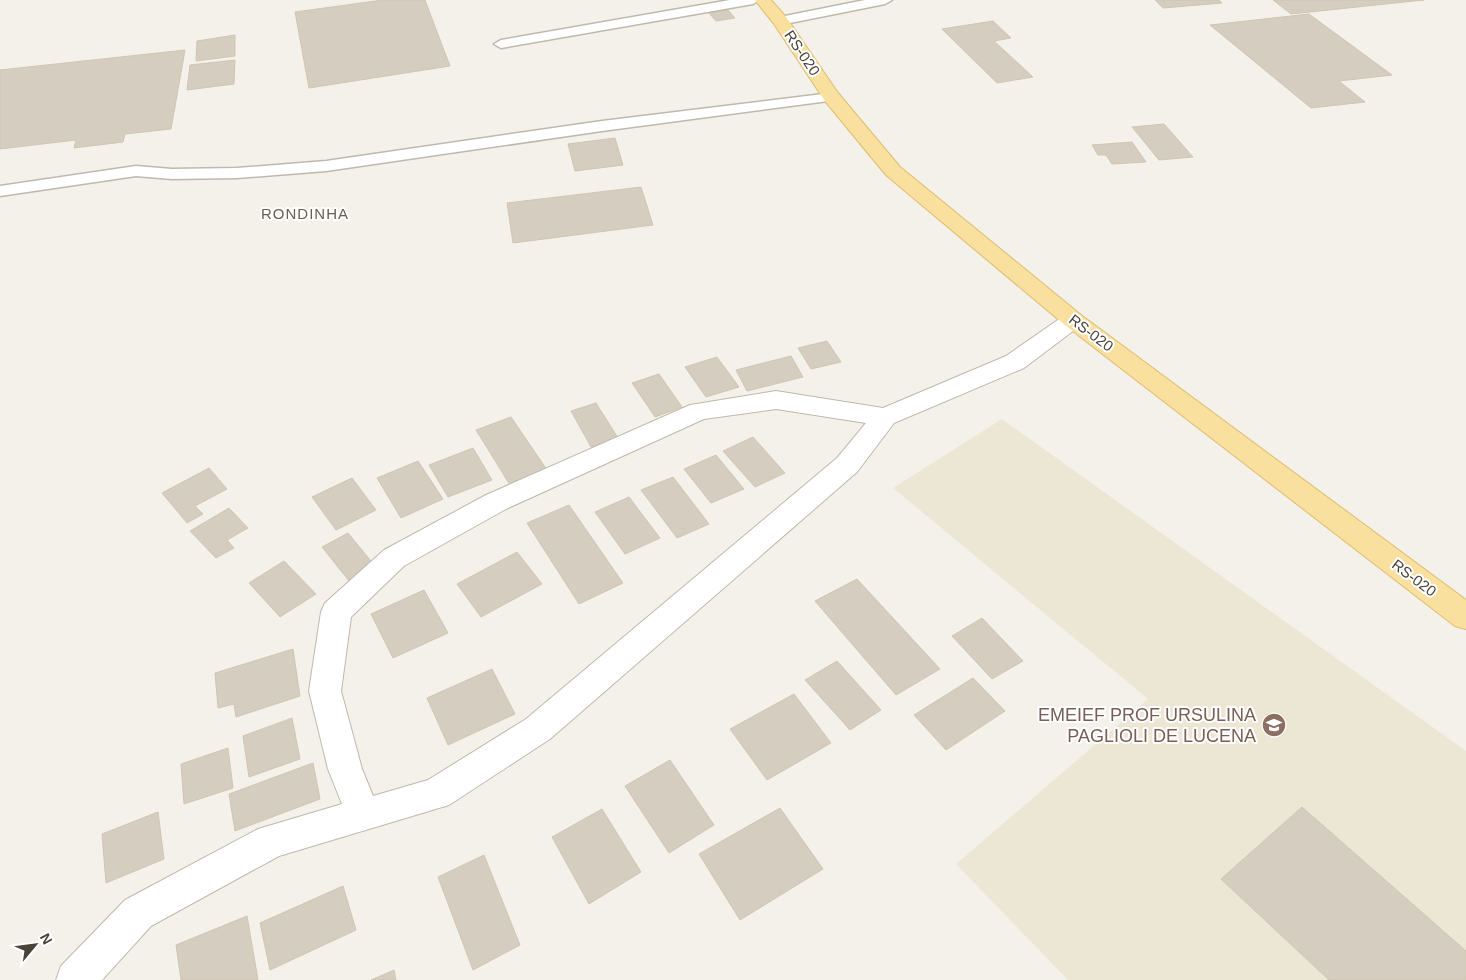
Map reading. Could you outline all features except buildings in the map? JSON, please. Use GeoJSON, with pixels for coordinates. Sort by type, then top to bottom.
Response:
{"type":"FeatureCollection","features":[{"type":"Feature","properties":{"kind":"main road","name":"RS-020"},"geometry":{"type":"LineString","coordinates":[[763,0],[780,21],[831,97],[893,171],[1073,320],[1466,617]]}},
{"type":"Feature","properties":{"kind":"street"},"geometry":{"type":"LineString","coordinates":[[75,980],[138,913],[271,841],[436,794],[538,729],[847,465],[885,417],[1015,362],[1073,320]]}},
{"type":"Feature","properties":{"kind":"street"},"geometry":{"type":"LineString","coordinates":[[364,815],[345,770],[325,691],[336,612],[394,558],[496,502],[698,411],[776,400],[885,417]]}},
{"type":"Feature","properties":{"kind":"lane"},"geometry":{"type":"LineString","coordinates":[[501,44],[753,0]]}},
{"type":"Feature","properties":{"kind":"lane"},"geometry":{"type":"LineString","coordinates":[[780,21],[885,0]]}},
{"type":"Feature","properties":{"kind":"lane"},"geometry":{"type":"LineString","coordinates":[[0,191],[136,171],[172,174],[237,173],[326,166],[602,126],[831,97]]}},
{"type":"Feature","properties":{"kind":"shaded area","name":"EMEIEF PROF URSULINA PAGLIOLI DE LUCENA"},"geometry":{"type":"Polygon","coordinates":[[[1002,419],[1466,751],[1466,980],[1068,980],[956,864],[1148,699],[893,488],[1002,419]]]}},
{"type":"Feature","properties":{"kind":"place","name":"EMEIEF PROF URSULINA PAGLIOLI DE LUCENA"},"geometry":{"type":"Point","coordinates":[1274,725]}},
{"type":"Feature","properties":{"kind":"district","name":"RONDINHA"},"geometry":{"type":"Point","coordinates":[305,214]}}]}
